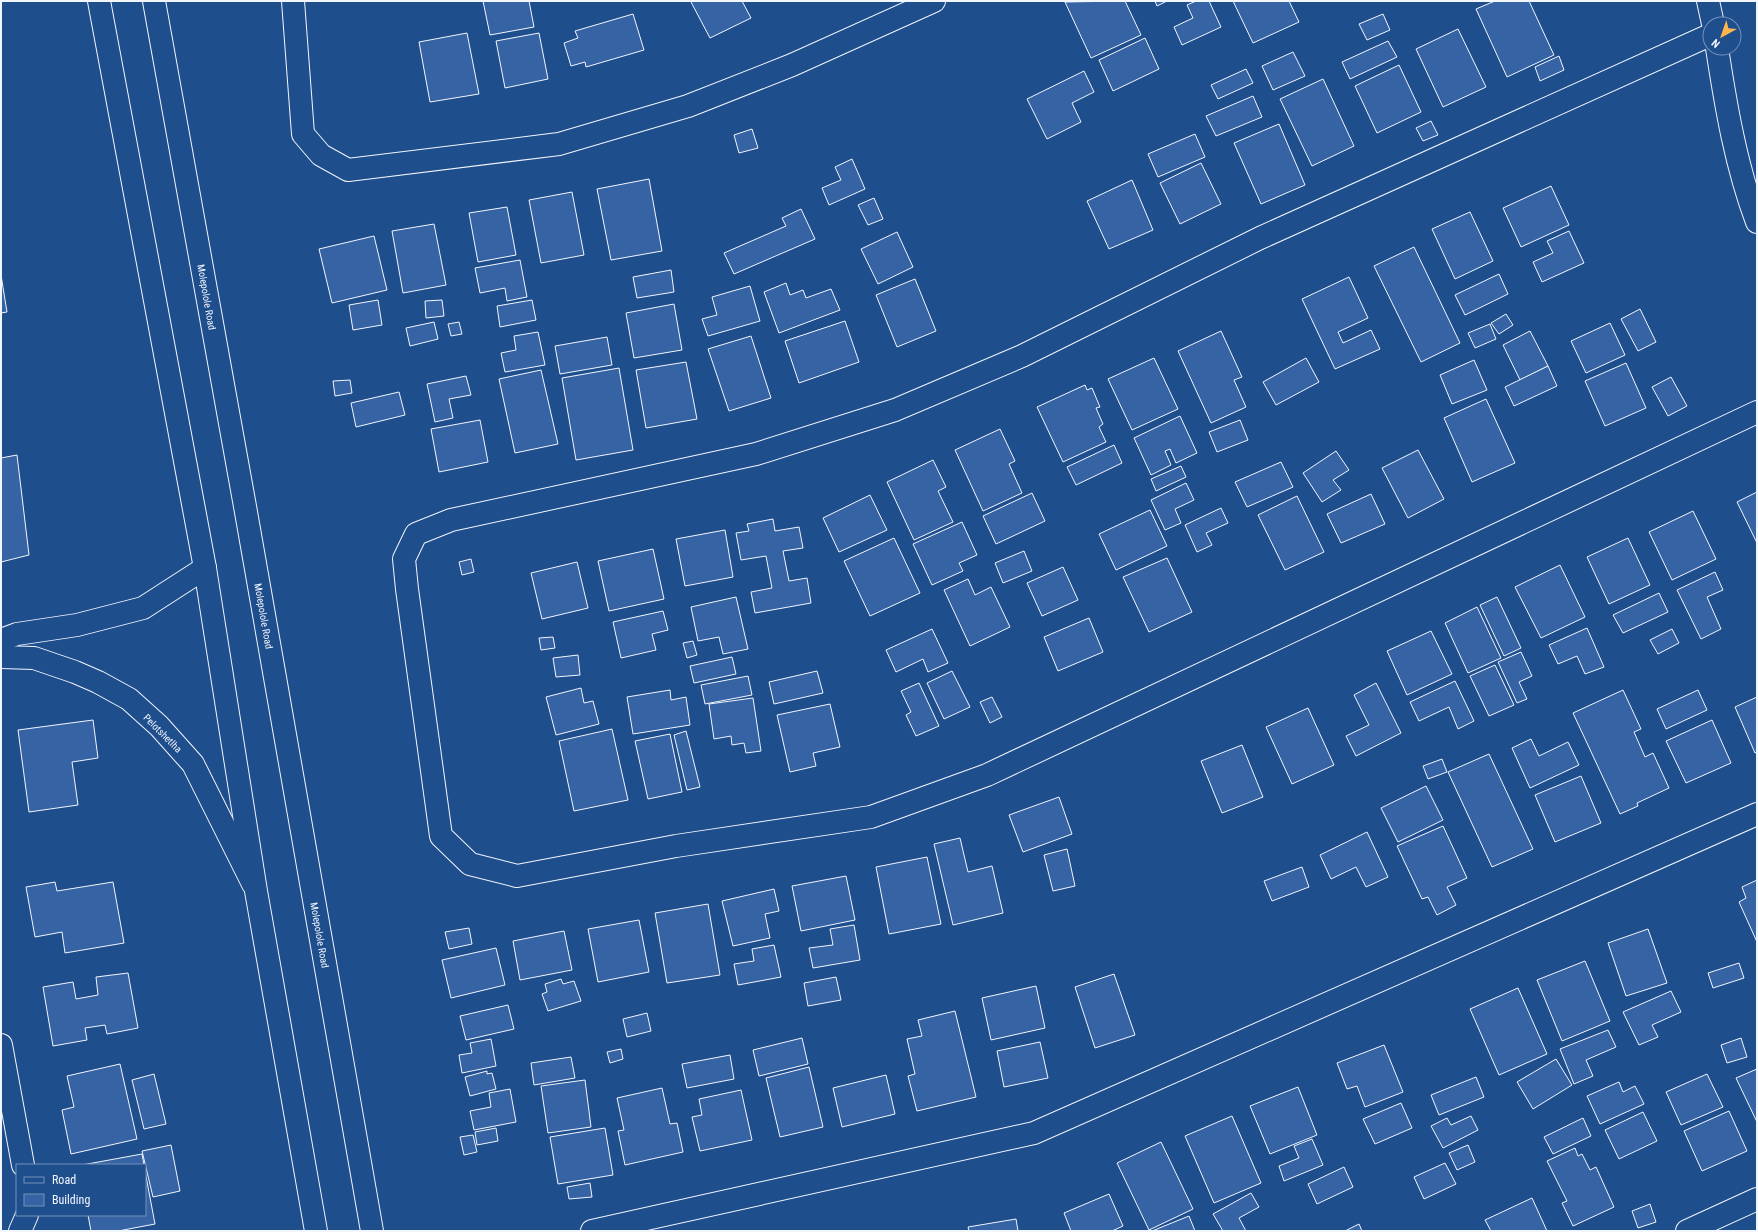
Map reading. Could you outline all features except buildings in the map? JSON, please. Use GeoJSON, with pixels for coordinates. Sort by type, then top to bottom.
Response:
{"type":"FeatureCollection","features":[{"type":"Feature","properties":{"kind":"street"},"geometry":{"type":"LineString","coordinates":[[99,1],[205,568],[256,891],[316,1231]]}},
{"type":"Feature","properties":{"kind":"street","name":"Molepolole Road"},"geometry":{"type":"LineString","coordinates":[[154,1],[372,1231]]}},
{"type":"Feature","properties":{"kind":"street"},"geometry":{"type":"LineString","coordinates":[[293,1],[303,134],[321,156],[348,170],[559,144],[688,106],[792,65],[934,1]]}},
{"type":"Feature","properties":{"kind":"street"},"geometry":{"type":"LineString","coordinates":[[1708,1],[1711,16]]}},
{"type":"Feature","properties":{"kind":"street"},"geometry":{"type":"LineString","coordinates":[[1702,39],[1260,238],[1022,356],[895,410],[756,454],[451,520],[416,534],[404,559],[406,589],[441,836],[470,864],[517,876],[676,846],[871,816],[987,775],[1757,412]]}},
{"type":"Feature","properties":{"kind":"street"},"geometry":{"type":"LineString","coordinates":[[1718,56],[1725,103],[1746,194],[1757,222]]}},
{"type":"Feature","properties":{"kind":"street"},"geometry":{"type":"LineString","coordinates":[[1,640],[18,634],[77,625],[143,608],[205,568]]}},
{"type":"Feature","properties":{"kind":"street","name":"Pelotshetlha"},"geometry":{"type":"LineString","coordinates":[[1,657],[34,658],[75,672],[98,682],[129,699],[158,726],[193,764],[256,891]]}},
{"type":"Feature","properties":{"kind":"street"},"geometry":{"type":"LineString","coordinates":[[592,1231],[1034,1133],[1757,814]]}},
{"type":"Feature","properties":{"kind":"street"},"geometry":{"type":"LineString","coordinates":[[1,1045],[23,1164]]}},
{"type":"Feature","properties":{"kind":"street"},"geometry":{"type":"LineString","coordinates":[[1687,1231],[1757,1199]]}},
{"type":"Feature","properties":{"kind":"street"},"geometry":{"type":"LineString","coordinates":[[20,1231],[28,1216]]}}]}
